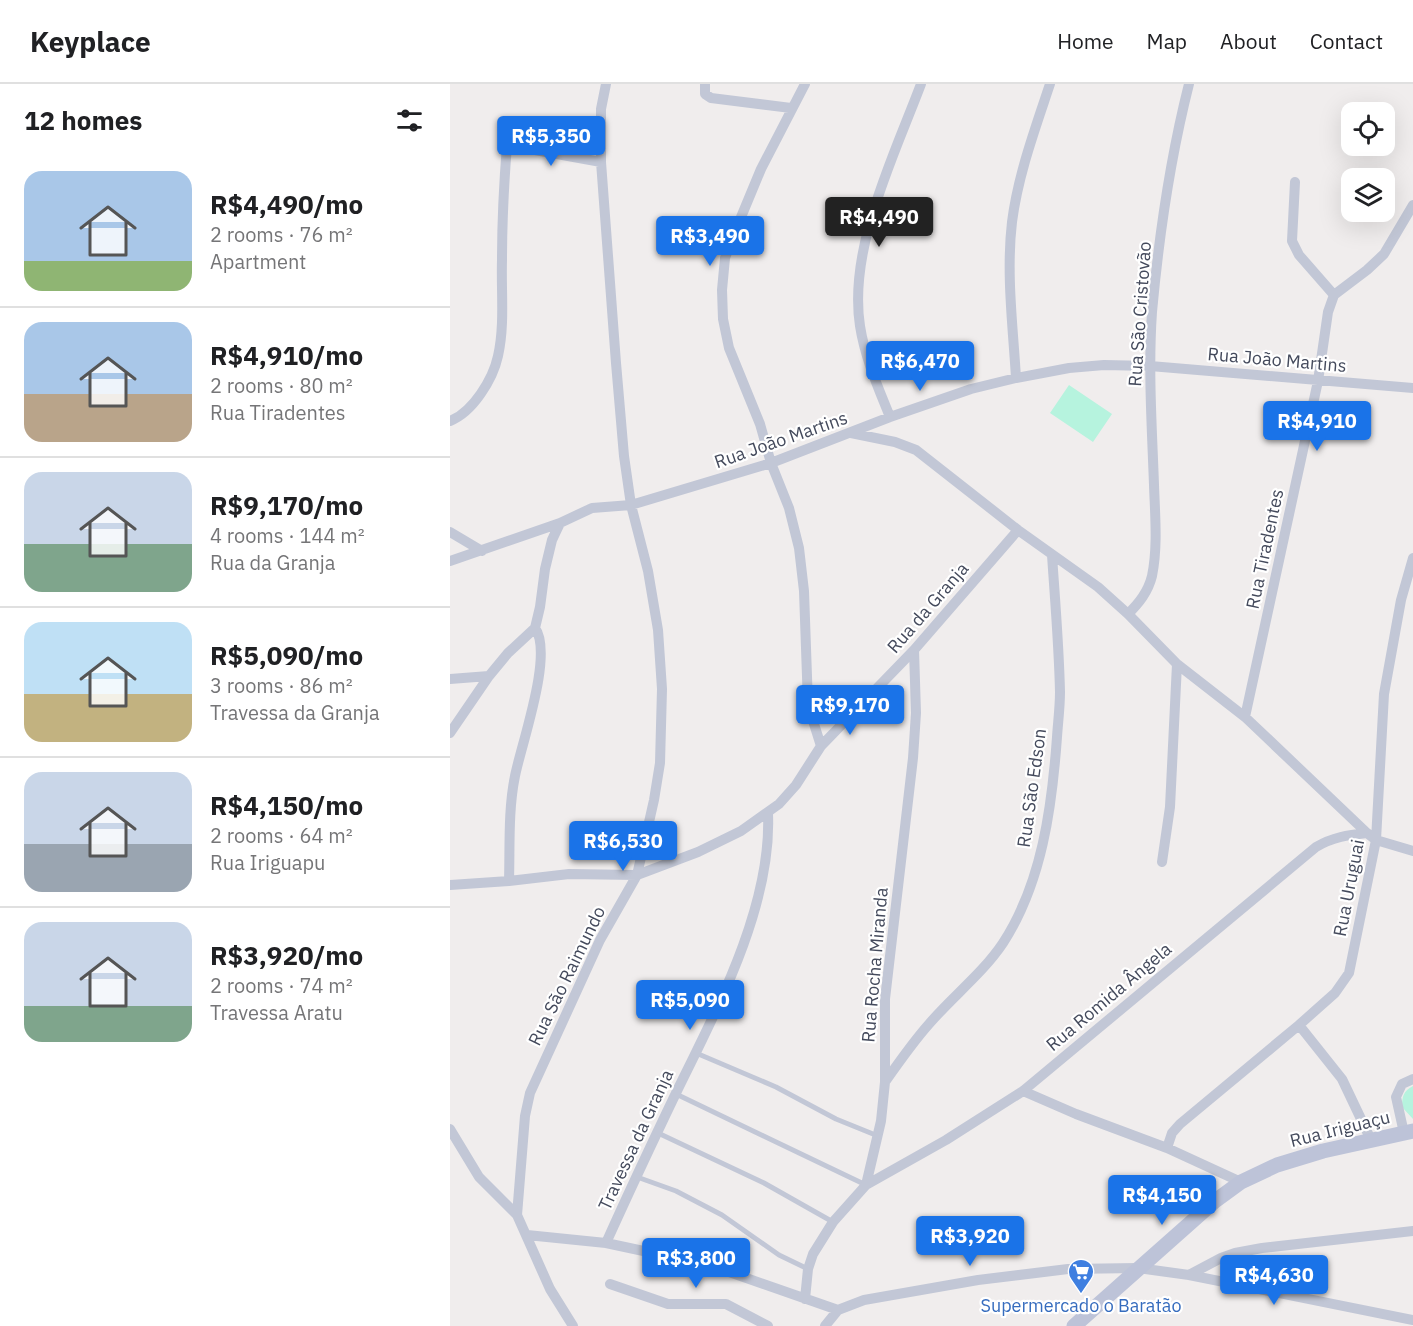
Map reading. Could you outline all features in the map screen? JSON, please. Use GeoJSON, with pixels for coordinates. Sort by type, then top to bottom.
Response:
{"type":"FeatureCollection","features":[{"type":"Feature","properties":{"kind":"main road","name":"Rua Iriguaçu"},"geometry":{"type":"LineString","coordinates":[[1074,1326],[1138,1268],[1240,1182],[1277,1166],[1323,1151],[1409,1132]]}},
{"type":"Feature","properties":{"kind":"street","name":"Rua São Raimundo"},"geometry":{"type":"LineString","coordinates":[[517,1215],[525,1116],[530,1093],[600,940],[637,875],[660,764],[662,688],[658,630],[648,572],[631,505],[624,456],[616,363],[601,162],[602,108],[606,84]]}},
{"type":"Feature","properties":{"kind":"street"},"geometry":{"type":"LineString","coordinates":[[705,84],[705,94],[711,98],[791,108]]}},
{"type":"Feature","properties":{"kind":"street"},"geometry":{"type":"LineString","coordinates":[[805,84],[761,170],[732,240],[725,258],[722,290],[723,319],[729,348],[760,424],[771,463],[789,508],[799,548],[804,591],[808,705],[821,746]]}},
{"type":"Feature","properties":{"kind":"street"},"geometry":{"type":"LineString","coordinates":[[890,417],[868,360],[860,324],[859,279],[866,237],[877,199],[921,84]]}},
{"type":"Feature","properties":{"kind":"street"},"geometry":{"type":"LineString","coordinates":[[1016,378],[1010,265],[1012,223],[1018,188],[1050,84]]}},
{"type":"Feature","properties":{"kind":"street","name":"Rua São Cristovão"},"geometry":{"type":"LineString","coordinates":[[1128,614],[1148,588],[1154,564],[1150,366],[1152,313],[1167,185],[1189,84]]}},
{"type":"Feature","properties":{"kind":"street"},"geometry":{"type":"LineString","coordinates":[[450,421],[458,418],[473,402],[488,381],[498,358],[502,333],[502,225],[507,144],[601,162]]}},
{"type":"Feature","properties":{"kind":"street"},"geometry":{"type":"LineString","coordinates":[[1295,182],[1292,241],[1299,255],[1334,295],[1384,254],[1413,205]]}},
{"type":"Feature","properties":{"kind":"street","name":"Rua Tiradentes"},"geometry":{"type":"LineString","coordinates":[[1245,717],[1318,381],[1328,312],[1334,295]]}},
{"type":"Feature","properties":{"kind":"street","name":"Rua João Martins"},"geometry":{"type":"LineString","coordinates":[[450,561],[560,523],[592,508],[631,505],[771,463],[970,389],[1069,368],[1104,365],[1150,366],[1413,388]]}},
{"type":"Feature","properties":{"kind":"street"},"geometry":{"type":"LineString","coordinates":[[851,433],[895,442],[916,450],[939,466],[1017,531],[1098,587],[1177,664],[1245,717],[1371,836],[1413,851]]}},
{"type":"Feature","properties":{"kind":"street"},"geometry":{"type":"LineString","coordinates":[[450,733],[489,675],[508,653],[535,628],[549,549],[560,523]]}},
{"type":"Feature","properties":{"kind":"street","name":"Rua da Granja"},"geometry":{"type":"LineString","coordinates":[[637,875],[698,852],[741,831],[768,814],[796,785],[821,746],[914,650],[1017,531]]}},
{"type":"Feature","properties":{"kind":"street"},"geometry":{"type":"LineString","coordinates":[[450,532],[482,550]]}},
{"type":"Feature","properties":{"kind":"street","name":"Rua São Edson"},"geometry":{"type":"LineString","coordinates":[[885,1082],[929,1024],[988,962],[1003,942],[1021,910],[1037,865],[1047,825],[1056,760],[1060,694],[1052,555]]}},
{"type":"Feature","properties":{"kind":"street","name":"Rua Uruguai"},"geometry":{"type":"LineString","coordinates":[[1167,1148],[1172,1133],[1180,1124],[1335,993],[1349,973],[1371,836],[1384,694],[1401,600],[1413,558]]}},
{"type":"Feature","properties":{"kind":"street"},"geometry":{"type":"LineString","coordinates":[[509,881],[510,812],[514,776],[529,724],[541,655],[541,638],[535,628]]}},
{"type":"Feature","properties":{"kind":"street","name":"Rua Rocha Miranda"},"geometry":{"type":"LineString","coordinates":[[805,1299],[808,1269],[813,1254],[832,1222],[866,1185],[878,1136],[885,1082],[885,999],[913,758],[916,713],[914,650]]}},
{"type":"Feature","properties":{"kind":"street"},"geometry":{"type":"LineString","coordinates":[[1162,862],[1170,807],[1177,664]]}},
{"type":"Feature","properties":{"kind":"street"},"geometry":{"type":"LineString","coordinates":[[450,679],[489,675]]}},
{"type":"Feature","properties":{"kind":"street","name":"Travessa da Granja"},"geometry":{"type":"LineString","coordinates":[[606,1243],[696,1053],[750,923],[764,874],[769,840],[768,814]]}},
{"type":"Feature","properties":{"kind":"street","name":"Rua Romida Ângela"},"geometry":{"type":"LineString","coordinates":[[866,1185],[946,1140],[1023,1091],[1316,847],[1342,835],[1371,836]]}},
{"type":"Feature","properties":{"kind":"street"},"geometry":{"type":"LineString","coordinates":[[450,885],[569,874],[637,875]]}},
{"type":"Feature","properties":{"kind":"street"},"geometry":{"type":"LineString","coordinates":[[1299,1025],[1342,1079],[1371,1140]]}},
{"type":"Feature","properties":{"kind":"street"},"geometry":{"type":"LineString","coordinates":[[1409,1132],[1396,1097],[1402,1084],[1413,1079]]}},
{"type":"Feature","properties":{"kind":"street"},"geometry":{"type":"LineString","coordinates":[[1023,1091],[1167,1148],[1240,1182]]}},
{"type":"Feature","properties":{"kind":"street"},"geometry":{"type":"LineString","coordinates":[[450,1129],[479,1177],[517,1215],[550,1288],[573,1326]]}},
{"type":"Feature","properties":{"kind":"street"},"geometry":{"type":"LineString","coordinates":[[1189,1275],[1235,1253],[1413,1231]]}},
{"type":"Feature","properties":{"kind":"street"},"geometry":{"type":"LineString","coordinates":[[527,1235],[606,1243],[709,1265],[838,1310]]}},
{"type":"Feature","properties":{"kind":"street"},"geometry":{"type":"LineString","coordinates":[[825,1326],[838,1310],[864,1300],[978,1280],[1068,1269],[1138,1268],[1189,1275],[1413,1320]]}},
{"type":"Feature","properties":{"kind":"street"},"geometry":{"type":"LineString","coordinates":[[610,1284],[668,1304],[726,1304],[768,1326]]}},
{"type":"Feature","properties":{"kind":"lane"},"geometry":{"type":"LineString","coordinates":[[696,1053],[776,1087],[836,1119],[878,1136]]}},
{"type":"Feature","properties":{"kind":"lane"},"geometry":{"type":"LineString","coordinates":[[676,1094],[866,1185]]}},
{"type":"Feature","properties":{"kind":"lane"},"geometry":{"type":"LineString","coordinates":[[658,1133],[764,1183],[832,1222]]}},
{"type":"Feature","properties":{"kind":"lane"},"geometry":{"type":"LineString","coordinates":[[636,1176],[676,1191],[722,1215],[779,1255],[808,1269]]}},
{"type":"Feature","properties":{"kind":"green space"},"geometry":{"type":"Polygon","coordinates":[[[1069,385],[1112,414],[1093,442],[1050,413],[1069,385]]]}},
{"type":"Feature","properties":{"kind":"green space"},"geometry":{"type":"Polygon","coordinates":[[[1413,1086],[1413,1119],[1402,1107],[1402,1100],[1407,1090],[1413,1086]]]}},
{"type":"Feature","properties":{"kind":"place","name":"Supermercado o Baratão"},"geometry":{"type":"Point","coordinates":[1081,1295]}}]}
